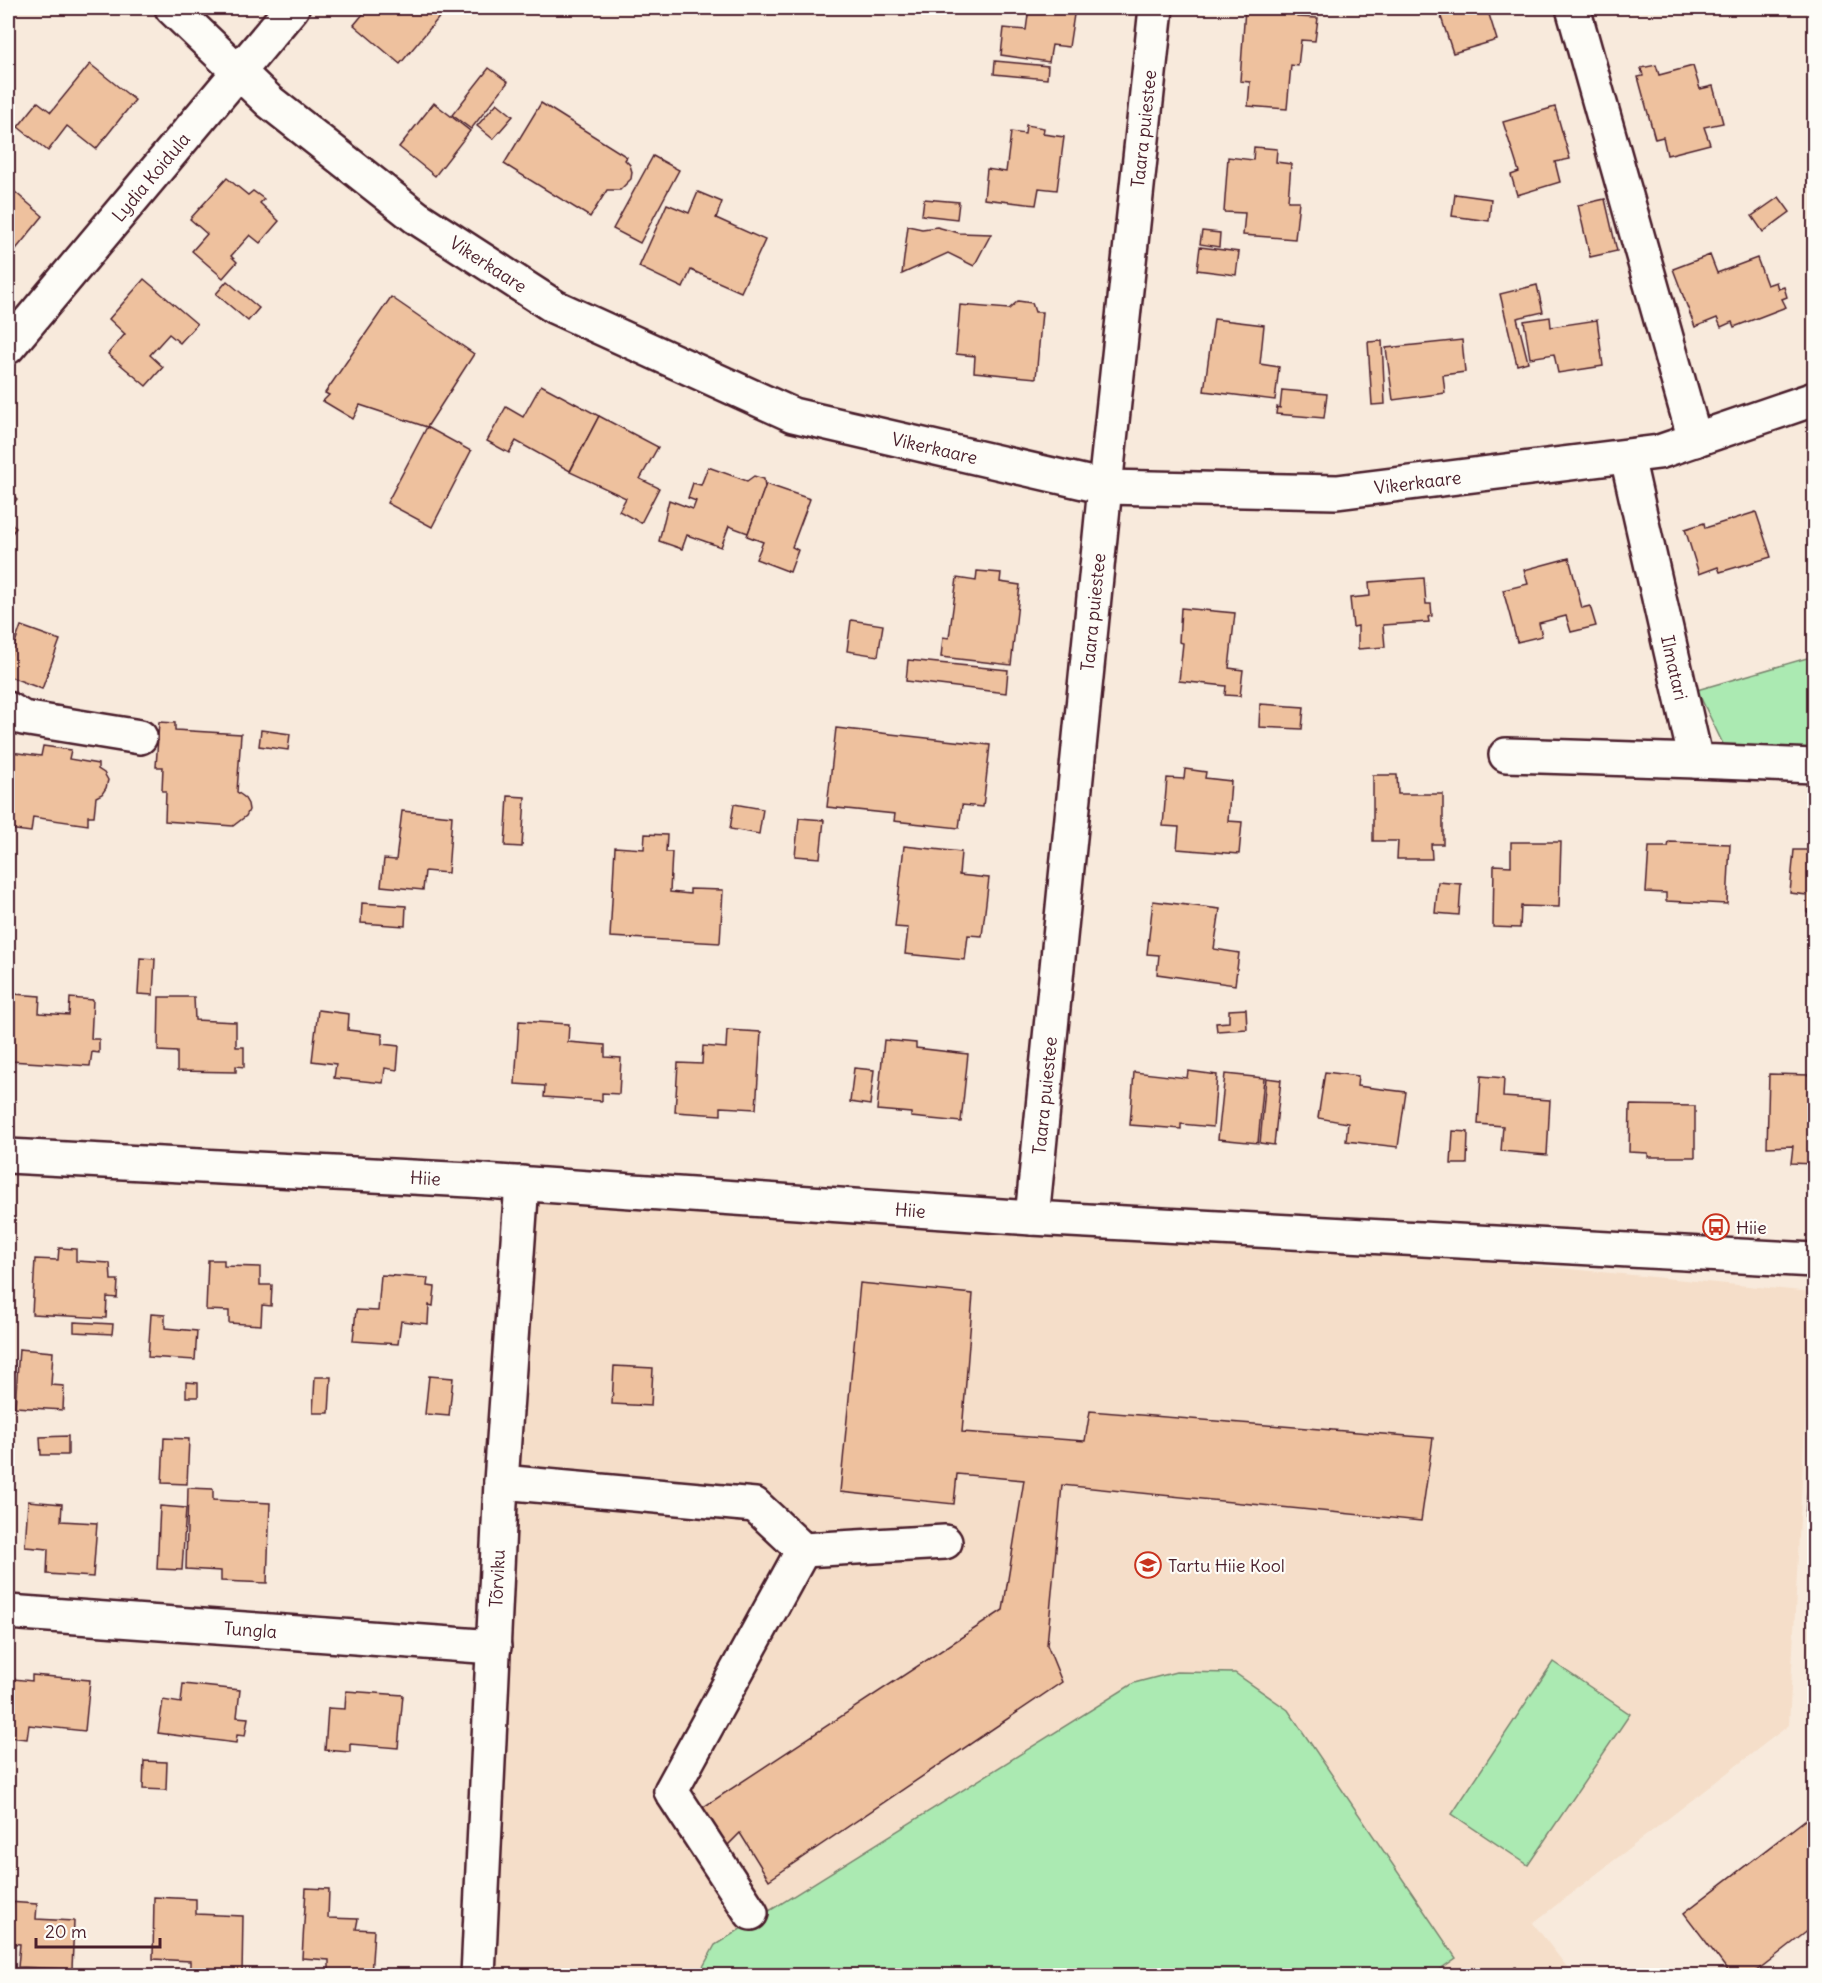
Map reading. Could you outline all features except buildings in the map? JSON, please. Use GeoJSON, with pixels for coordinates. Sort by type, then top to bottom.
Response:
{"type":"FeatureCollection","features":[{"type":"Feature","properties":{"kind":"street","name":"Vikerkaare"},"geometry":{"type":"LineString","coordinates":[[172,8],[270,102],[416,217],[555,307],[793,415],[1105,487],[1337,492],[1659,452],[1815,399]]}},
{"type":"Feature","properties":{"kind":"street","name":"Lydia Koidula"},"geometry":{"type":"LineString","coordinates":[[8,347],[292,8]]}},
{"type":"Feature","properties":{"kind":"street","name":"Taara puiestee"},"geometry":{"type":"LineString","coordinates":[[1032,1218],[1105,487],[1156,8]]}},
{"type":"Feature","properties":{"kind":"street"},"geometry":{"type":"LineString","coordinates":[[1573,8],[1695,440]]}},
{"type":"Feature","properties":{"kind":"street","name":"Ilmatari"},"geometry":{"type":"LineString","coordinates":[[1626,457],[1696,761]]}},
{"type":"Feature","properties":{"kind":"street"},"geometry":{"type":"LineString","coordinates":[[8,709],[22,718],[140,737]]}},
{"type":"Feature","properties":{"kind":"street"},"geometry":{"type":"LineString","coordinates":[[1506,755],[1815,766]]}},
{"type":"Feature","properties":{"kind":"street","name":"Hiie"},"geometry":{"type":"LineString","coordinates":[[8,1156],[522,1183],[1032,1218],[1815,1260]]}},
{"type":"Feature","properties":{"kind":"street","name":"Tõrviku"},"geometry":{"type":"LineString","coordinates":[[478,1976],[501,1482],[522,1183]]}},
{"type":"Feature","properties":{"kind":"street"},"geometry":{"type":"LineString","coordinates":[[501,1482],[756,1505],[803,1550],[945,1542]]}},
{"type":"Feature","properties":{"kind":"street"},"geometry":{"type":"LineString","coordinates":[[751,1913],[670,1791],[803,1550]]}},
{"type":"Feature","properties":{"kind":"street","name":"Tungla"},"geometry":{"type":"LineString","coordinates":[[8,1612],[494,1647]]}},
{"type":"Feature","properties":{"kind":"shaded area","name":"Tartu Hiie Kool"},"geometry":{"type":"Polygon","coordinates":[[[522,1183],[1032,1218],[1812,1292],[1789,1725],[1533,1923],[1573,1975],[478,1976],[522,1183]]]}},
{"type":"Feature","properties":{"kind":"green space"},"geometry":{"type":"Polygon","coordinates":[[[1814,656],[1814,748],[1724,746],[1697,690],[1814,656]]]}},
{"type":"Feature","properties":{"kind":"green space"},"geometry":{"type":"Polygon","coordinates":[[[1553,1662],[1630,1714],[1528,1865],[1452,1814],[1553,1662]]]}},
{"type":"Feature","properties":{"kind":"green space"},"geometry":{"type":"Polygon","coordinates":[[[1176,1672],[1235,1673],[1288,1710],[1456,1958],[1430,1976],[698,1976],[715,1945],[1134,1683],[1176,1672]]]}},
{"type":"Feature","properties":{"kind":"place","name":"Hiie"},"geometry":{"type":"Point","coordinates":[1716,1227]}},
{"type":"Feature","properties":{"kind":"place","name":"Tartu Hiie Kool"},"geometry":{"type":"Point","coordinates":[1148,1565]}}]}
